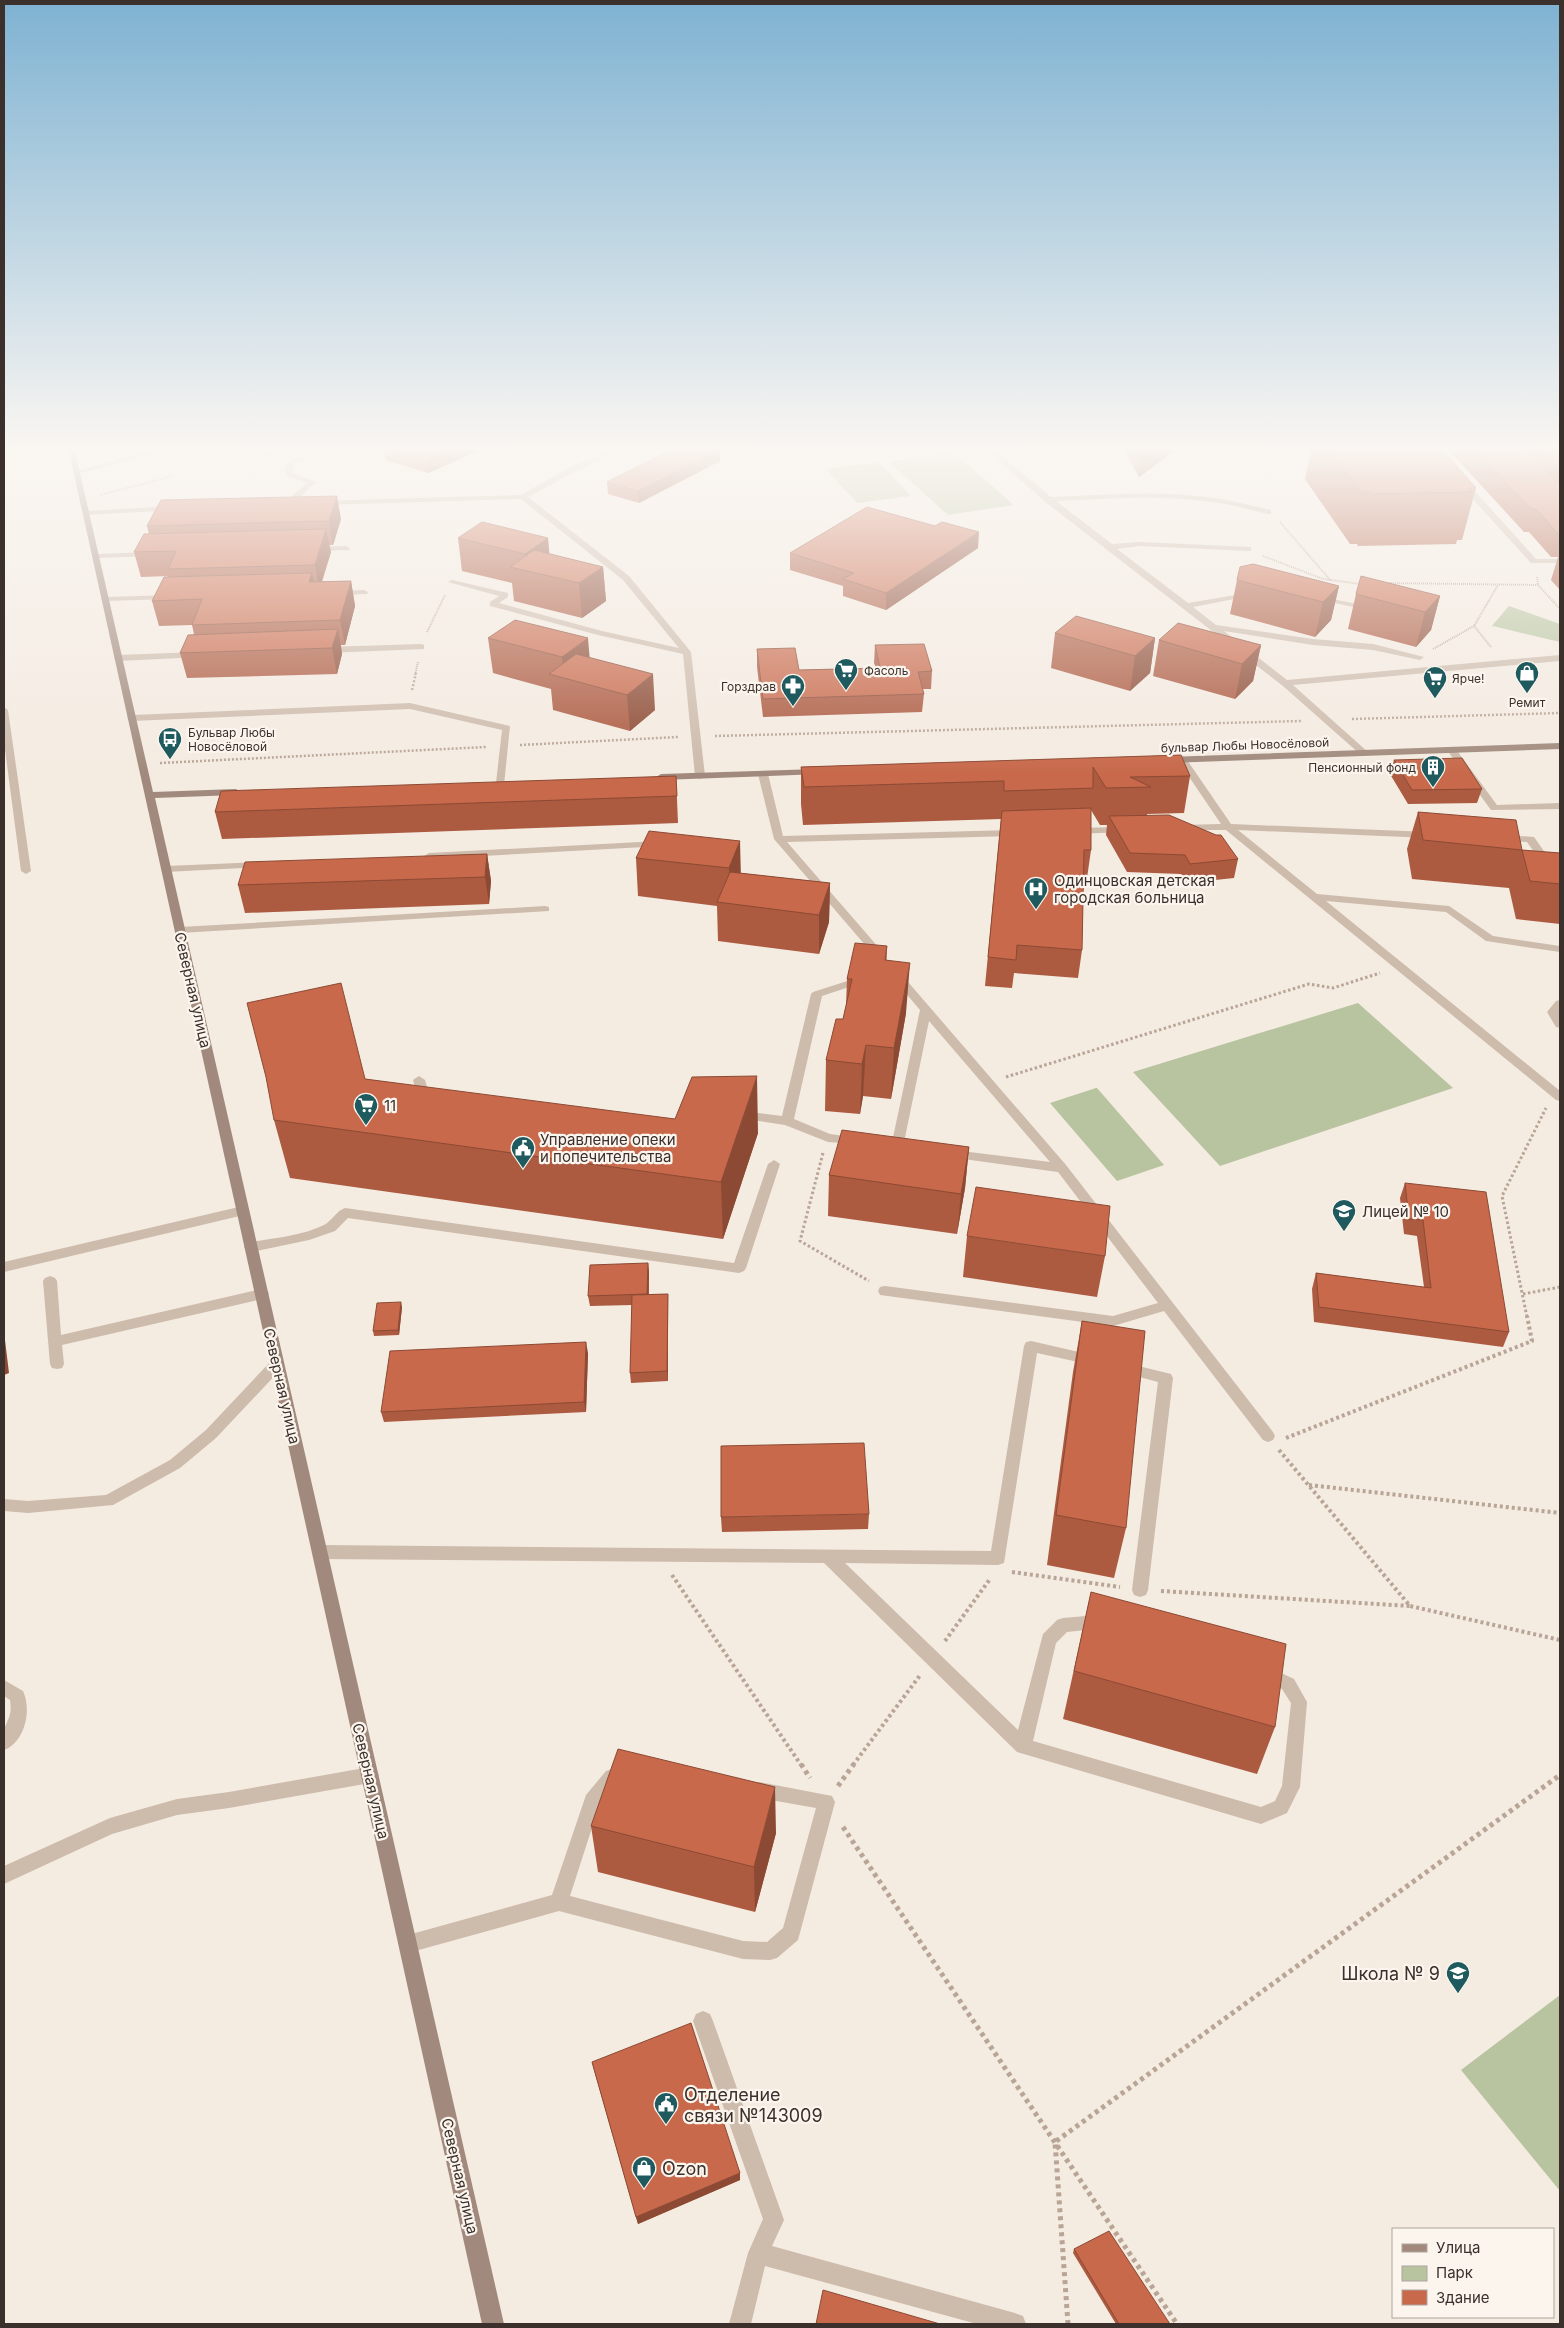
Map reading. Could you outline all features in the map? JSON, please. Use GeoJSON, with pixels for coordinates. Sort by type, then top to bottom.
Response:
{"type":"FeatureCollection","features":[{"type":"Feature","properties":{"kind":"street"},"geometry":{"type":"LineString","coordinates":[[96,556],[108,556]]}},
{"type":"Feature","properties":{"kind":"street","name":"Северная улица"},"geometry":{"type":"LineString","coordinates":[[96,556],[493,2324]]}},
{"type":"Feature","properties":{"kind":"street"},"geometry":{"type":"LineString","coordinates":[[598,556],[626,578],[687,652],[700,776]]}},
{"type":"Feature","properties":{"kind":"street"},"geometry":{"type":"LineString","coordinates":[[1120,556],[1286,683],[1330,720],[1364,753]]}},
{"type":"Feature","properties":{"kind":"street"},"geometry":{"type":"LineString","coordinates":[[1529,556],[1534,561],[1560,561]]}},
{"type":"Feature","properties":{"kind":"street"},"geometry":{"type":"LineString","coordinates":[[452,582],[505,595],[493,604],[601,633],[687,652]]}},
{"type":"Feature","properties":{"kind":"street"},"geometry":{"type":"LineString","coordinates":[[324,593],[364,592]]}},
{"type":"Feature","properties":{"kind":"street"},"geometry":{"type":"LineString","coordinates":[[1186,606],[1247,594],[1257,595]]}},
{"type":"Feature","properties":{"kind":"street"},"geometry":{"type":"LineString","coordinates":[[105,599],[175,597]]}},
{"type":"Feature","properties":{"kind":"street"},"geometry":{"type":"LineString","coordinates":[[1314,598],[1380,611]]}},
{"type":"Feature","properties":{"kind":"street"},"geometry":{"type":"LineString","coordinates":[[1213,627],[1313,642],[1373,647],[1420,657]]}},
{"type":"Feature","properties":{"kind":"street"},"geometry":{"type":"LineString","coordinates":[[313,651],[420,647]]}},
{"type":"Feature","properties":{"kind":"street"},"geometry":{"type":"LineString","coordinates":[[118,658],[206,655]]}},
{"type":"Feature","properties":{"kind":"street"},"geometry":{"type":"LineString","coordinates":[[1286,683],[1560,658]]}},
{"type":"Feature","properties":{"kind":"street"},"geometry":{"type":"LineString","coordinates":[[132,718],[410,706],[507,728],[501,783]]}},
{"type":"Feature","properties":{"kind":"street"},"geometry":{"type":"LineString","coordinates":[[4,710],[26,871]]}},
{"type":"Feature","properties":{"kind":"street","name":"бульвар Любы Новосёловой"},"geometry":{"type":"LineString","coordinates":[[1162,760],[1560,746]]}},
{"type":"Feature","properties":{"kind":"street"},"geometry":{"type":"LineString","coordinates":[[1452,750],[1494,808],[1560,806]]}},
{"type":"Feature","properties":{"kind":"street"},"geometry":{"type":"LineString","coordinates":[[1182,759],[1228,827],[1560,1096]]}},
{"type":"Feature","properties":{"kind":"street"},"geometry":{"type":"LineString","coordinates":[[650,778],[833,772]]}},
{"type":"Feature","properties":{"kind":"street"},"geometry":{"type":"LineString","coordinates":[[763,774],[780,839],[883,973],[926,1009],[1062,1168],[1271,1440]]}},
{"type":"Feature","properties":{"kind":"street"},"geometry":{"type":"LineString","coordinates":[[151,795],[248,792]]}},
{"type":"Feature","properties":{"kind":"street"},"geometry":{"type":"LineString","coordinates":[[1174,828],[1228,827],[1444,836]]}},
{"type":"Feature","properties":{"kind":"street"},"geometry":{"type":"LineString","coordinates":[[1066,831],[1135,829]]}},
{"type":"Feature","properties":{"kind":"street"},"geometry":{"type":"LineString","coordinates":[[780,839],[1026,832]]}},
{"type":"Feature","properties":{"kind":"street"},"geometry":{"type":"LineString","coordinates":[[1492,837],[1530,839],[1554,873]]}},
{"type":"Feature","properties":{"kind":"street"},"geometry":{"type":"LineString","coordinates":[[422,856],[669,844]]}},
{"type":"Feature","properties":{"kind":"street"},"geometry":{"type":"LineString","coordinates":[[166,869],[274,864]]}},
{"type":"Feature","properties":{"kind":"street"},"geometry":{"type":"LineString","coordinates":[[1314,897],[1449,909],[1490,939],[1560,949]]}},
{"type":"Feature","properties":{"kind":"street"},"geometry":{"type":"LineString","coordinates":[[180,930],[545,909]]}},
{"type":"Feature","properties":{"kind":"street"},"geometry":{"type":"LineString","coordinates":[[787,1121],[817,994],[883,973]]}},
{"type":"Feature","properties":{"kind":"street"},"geometry":{"type":"LineString","coordinates":[[1560,1003],[1553,1012],[1560,1024]]}},
{"type":"Feature","properties":{"kind":"street"},"geometry":{"type":"LineString","coordinates":[[898,1147],[926,1009]]}},
{"type":"Feature","properties":{"kind":"street"},"geometry":{"type":"LineString","coordinates":[[419,1080],[423,1095],[434,1105]]}},
{"type":"Feature","properties":{"kind":"street"},"geometry":{"type":"LineString","coordinates":[[725,1112],[787,1121],[828,1138],[862,1142]]}},
{"type":"Feature","properties":{"kind":"street"},"geometry":{"type":"LineString","coordinates":[[936,1152],[1062,1168]]}},
{"type":"Feature","properties":{"kind":"street"},"geometry":{"type":"LineString","coordinates":[[251,1247],[309,1235],[330,1228],[346,1213],[739,1268],[774,1164]]}},
{"type":"Feature","properties":{"kind":"street"},"geometry":{"type":"LineString","coordinates":[[4,1268],[243,1211]]}},
{"type":"Feature","properties":{"kind":"street"},"geometry":{"type":"LineString","coordinates":[[50,1281],[57,1364]]}},
{"type":"Feature","properties":{"kind":"street"},"geometry":{"type":"LineString","coordinates":[[885,1291],[1113,1321],[1167,1305]]}},
{"type":"Feature","properties":{"kind":"street"},"geometry":{"type":"LineString","coordinates":[[56,1341],[262,1294]]}},
{"type":"Feature","properties":{"kind":"street"},"geometry":{"type":"LineString","coordinates":[[320,1552],[998,1558],[1031,1346],[1166,1378],[1140,1590]]}},
{"type":"Feature","properties":{"kind":"street"},"geometry":{"type":"LineString","coordinates":[[4,1505],[28,1507],[108,1501],[182,1458],[211,1434],[277,1364]]}},
{"type":"Feature","properties":{"kind":"street"},"geometry":{"type":"LineString","coordinates":[[828,1557],[1023,1746],[1261,1816],[1281,1807],[1291,1787],[1299,1702],[1288,1684],[1269,1674],[1251,1669]]}},
{"type":"Feature","properties":{"kind":"street"},"geometry":{"type":"LineString","coordinates":[[1023,1746],[1049,1639],[1063,1625],[1086,1623],[1114,1630]]}},
{"type":"Feature","properties":{"kind":"street"},"geometry":{"type":"LineString","coordinates":[[4,1687],[17,1696],[20,1708],[18,1722],[4,1742]]}},
{"type":"Feature","properties":{"kind":"street"},"geometry":{"type":"LineString","coordinates":[[559,1902],[592,1801],[612,1777],[635,1770]]}},
{"type":"Feature","properties":{"kind":"street"},"geometry":{"type":"LineString","coordinates":[[4,1874],[110,1826],[177,1807],[229,1800],[370,1775]]}},
{"type":"Feature","properties":{"kind":"street"},"geometry":{"type":"LineString","coordinates":[[408,1944],[559,1902],[743,1950],[770,1951],[791,1933],[826,1802],[739,1786]]}},
{"type":"Feature","properties":{"kind":"street"},"geometry":{"type":"LineString","coordinates":[[704,2021],[774,2220],[758,2253],[740,2324]]}},
{"type":"Feature","properties":{"kind":"street"},"geometry":{"type":"LineString","coordinates":[[758,2253],[1015,2324]]}},
{"type":"Feature","properties":{"kind":"path"},"geometry":{"type":"LineString","coordinates":[[1263,556],[1303,574],[1345,585],[1364,584]]}},
{"type":"Feature","properties":{"kind":"path"},"geometry":{"type":"LineString","coordinates":[[1310,556],[1332,581]]}},
{"type":"Feature","properties":{"kind":"path"},"geometry":{"type":"LineString","coordinates":[[1534,561],[1538,585],[1560,609]]}},
{"type":"Feature","properties":{"kind":"path"},"geometry":{"type":"LineString","coordinates":[[1401,591],[1402,582]]}},
{"type":"Feature","properties":{"kind":"path"},"geometry":{"type":"LineString","coordinates":[[1383,583],[1538,585]]}},
{"type":"Feature","properties":{"kind":"path"},"geometry":{"type":"LineString","coordinates":[[1420,657],[1474,626],[1498,585]]}},
{"type":"Feature","properties":{"kind":"path"},"geometry":{"type":"LineString","coordinates":[[1474,626],[1503,664]]}},
{"type":"Feature","properties":{"kind":"path"},"geometry":{"type":"LineString","coordinates":[[142,764],[695,736],[1560,713]]}},
{"type":"Feature","properties":{"kind":"path"},"geometry":{"type":"LineString","coordinates":[[988,1082],[1309,984],[1333,988],[1400,967]]}},
{"type":"Feature","properties":{"kind":"path"},"geometry":{"type":"LineString","coordinates":[[1410,1606],[1271,1440],[1294,1434],[1532,1341],[1502,1196],[1549,1102],[1560,1096]]}},
{"type":"Feature","properties":{"kind":"path"},"geometry":{"type":"LineString","coordinates":[[828,1138],[800,1241],[885,1291]]}},
{"type":"Feature","properties":{"kind":"path"},"geometry":{"type":"LineString","coordinates":[[1522,1294],[1560,1287]]}},
{"type":"Feature","properties":{"kind":"path"},"geometry":{"type":"LineString","coordinates":[[1308,1485],[1560,1513]]}},
{"type":"Feature","properties":{"kind":"path"},"geometry":{"type":"LineString","coordinates":[[658,1556],[1178,2324]]}},
{"type":"Feature","properties":{"kind":"path"},"geometry":{"type":"LineString","coordinates":[[1006,1571],[1140,1590],[1410,1606],[1560,1640]]}},
{"type":"Feature","properties":{"kind":"path"},"geometry":{"type":"LineString","coordinates":[[826,1802],[977,1597]]}},
{"type":"Feature","properties":{"kind":"path"},"geometry":{"type":"LineString","coordinates":[[1055,2142],[1560,1775]]}},
{"type":"Feature","properties":{"kind":"path"},"geometry":{"type":"LineString","coordinates":[[1055,2142],[1068,2324]]}},
{"type":"Feature","properties":{"kind":"green space"},"geometry":{"type":"Polygon","coordinates":[[[1509,606],[1560,624],[1560,642],[1491,627],[1509,606]]]}},
{"type":"Feature","properties":{"kind":"green space"},"geometry":{"type":"Polygon","coordinates":[[[1358,1003],[1453,1088],[1220,1166],[1133,1072],[1358,1003]]]}},
{"type":"Feature","properties":{"kind":"green space"},"geometry":{"type":"Polygon","coordinates":[[[1097,1088],[1164,1165],[1117,1181],[1050,1103],[1097,1088]]]}},
{"type":"Feature","properties":{"kind":"green space"},"geometry":{"type":"Polygon","coordinates":[[[1560,1995],[1560,2191],[1461,2070],[1560,1995]]]}},
{"type":"Feature","properties":{"kind":"building"},"geometry":{"type":"Polygon","coordinates":[[[174,556],[318,556],[315,565],[168,569],[174,556]]]}},
{"type":"Feature","properties":{"kind":"building"},"geometry":{"type":"Polygon","coordinates":[[[526,556],[557,556],[603,567],[579,583],[510,567],[526,556]]]}},
{"type":"Feature","properties":{"kind":"building"},"geometry":{"type":"Polygon","coordinates":[[[798,556],[943,556],[886,593],[843,579],[854,573],[798,556]]]}},
{"type":"Feature","properties":{"kind":"building"},"geometry":{"type":"Polygon","coordinates":[[[1253,564],[1339,586],[1323,602],[1237,580],[1240,567],[1253,564]]]}},
{"type":"Feature","properties":{"kind":"building"},"geometry":{"type":"Polygon","coordinates":[[[312,573],[309,582],[351,581],[340,620],[192,625],[202,599],[152,601],[164,577],[312,573]]]}},
{"type":"Feature","properties":{"kind":"building"},"geometry":{"type":"Polygon","coordinates":[[[1361,576],[1440,596],[1425,612],[1356,594],[1361,576]]]}},
{"type":"Feature","properties":{"kind":"building"},"geometry":{"type":"Polygon","coordinates":[[[1076,616],[1155,638],[1135,656],[1055,633],[1076,616]]]}},
{"type":"Feature","properties":{"kind":"building"},"geometry":{"type":"Polygon","coordinates":[[[515,620],[588,638],[562,657],[488,638],[515,620]]]}},
{"type":"Feature","properties":{"kind":"building"},"geometry":{"type":"Polygon","coordinates":[[[1178,623],[1261,645],[1242,664],[1159,640],[1178,623]]]}},
{"type":"Feature","properties":{"kind":"building"},"geometry":{"type":"Polygon","coordinates":[[[338,629],[332,648],[180,653],[188,635],[338,629]]]}},
{"type":"Feature","properties":{"kind":"building"},"geometry":{"type":"Polygon","coordinates":[[[924,644],[932,671],[918,672],[924,694],[763,699],[757,649],[795,648],[799,670],[880,668],[875,645],[924,644]]]}},
{"type":"Feature","properties":{"kind":"building"},"geometry":{"type":"Polygon","coordinates":[[[576,654],[653,674],[627,695],[549,674],[576,654]]]}},
{"type":"Feature","properties":{"kind":"building"},"geometry":{"type":"Polygon","coordinates":[[[1181,755],[1190,776],[1130,777],[1151,787],[1106,788],[1093,767],[1093,788],[1004,791],[1004,781],[804,787],[801,767],[1181,755]]]}},
{"type":"Feature","properties":{"kind":"building"},"geometry":{"type":"Polygon","coordinates":[[[1462,758],[1482,789],[1412,790],[1394,760],[1462,758]]]}},
{"type":"Feature","properties":{"kind":"building"},"geometry":{"type":"Polygon","coordinates":[[[676,776],[677,796],[215,812],[221,791],[676,776]]]}},
{"type":"Feature","properties":{"kind":"building"},"geometry":{"type":"Polygon","coordinates":[[[1091,808],[1091,850],[1084,850],[1082,950],[1017,945],[1016,960],[988,957],[1002,811],[1091,808]]]}},
{"type":"Feature","properties":{"kind":"building"},"geometry":{"type":"Polygon","coordinates":[[[1418,812],[1516,820],[1522,850],[1423,840],[1418,812]]]}},
{"type":"Feature","properties":{"kind":"building"},"geometry":{"type":"Polygon","coordinates":[[[1169,815],[1216,835],[1221,835],[1238,859],[1190,864],[1185,855],[1130,853],[1109,816],[1169,815]]]}},
{"type":"Feature","properties":{"kind":"building"},"geometry":{"type":"Polygon","coordinates":[[[649,831],[740,841],[729,868],[636,858],[649,831]]]}},
{"type":"Feature","properties":{"kind":"building"},"geometry":{"type":"Polygon","coordinates":[[[1522,850],[1560,853],[1560,884],[1530,881],[1522,850]]]}},
{"type":"Feature","properties":{"kind":"building"},"geometry":{"type":"Polygon","coordinates":[[[487,854],[485,877],[238,885],[245,862],[487,854]]]}},
{"type":"Feature","properties":{"kind":"building"},"geometry":{"type":"Polygon","coordinates":[[[730,872],[830,883],[819,915],[717,902],[730,872]]]}},
{"type":"Feature","properties":{"kind":"building"},"geometry":{"type":"Polygon","coordinates":[[[855,943],[887,946],[885,960],[910,963],[894,1048],[866,1045],[862,1064],[826,1060],[836,1019],[843,1019],[852,979],[847,979],[855,943]]]}},
{"type":"Feature","properties":{"kind":"building"},"geometry":{"type":"Polygon","coordinates":[[[341,983],[365,1079],[675,1119],[692,1077],[757,1076],[721,1182],[274,1120],[266,1077],[247,1003],[341,983]]]}},
{"type":"Feature","properties":{"kind":"building"},"geometry":{"type":"Polygon","coordinates":[[[842,1130],[969,1147],[961,1194],[829,1175],[842,1130]]]}},
{"type":"Feature","properties":{"kind":"building"},"geometry":{"type":"Polygon","coordinates":[[[1405,1183],[1486,1192],[1509,1332],[1319,1307],[1316,1273],[1431,1288],[1423,1220],[1409,1219],[1405,1183]]]}},
{"type":"Feature","properties":{"kind":"building"},"geometry":{"type":"Polygon","coordinates":[[[976,1187],[1110,1206],[1105,1256],[967,1236],[976,1187]]]}},
{"type":"Feature","properties":{"kind":"building"},"geometry":{"type":"Polygon","coordinates":[[[648,1263],[647,1294],[588,1296],[590,1265],[648,1263]]]}},
{"type":"Feature","properties":{"kind":"building"},"geometry":{"type":"Polygon","coordinates":[[[668,1294],[667,1371],[630,1373],[632,1295],[668,1294]]]}},
{"type":"Feature","properties":{"kind":"building"},"geometry":{"type":"Polygon","coordinates":[[[401,1302],[398,1330],[373,1331],[377,1303],[401,1302]]]}},
{"type":"Feature","properties":{"kind":"building"},"geometry":{"type":"Polygon","coordinates":[[[1082,1321],[1145,1331],[1126,1528],[1056,1515],[1082,1321]]]}},
{"type":"Feature","properties":{"kind":"building"},"geometry":{"type":"Polygon","coordinates":[[[586,1342],[584,1402],[381,1412],[390,1351],[586,1342]]]}},
{"type":"Feature","properties":{"kind":"building"},"geometry":{"type":"Polygon","coordinates":[[[864,1443],[869,1514],[721,1517],[721,1446],[864,1443]]]}},
{"type":"Feature","properties":{"kind":"building"},"geometry":{"type":"Polygon","coordinates":[[[1091,1592],[1286,1644],[1275,1727],[1074,1671],[1091,1592]]]}},
{"type":"Feature","properties":{"kind":"building"},"geometry":{"type":"Polygon","coordinates":[[[618,1749],[775,1787],[754,1867],[591,1826],[618,1749]]]}},
{"type":"Feature","properties":{"kind":"building","name":"Отделение связи №143009"},"geometry":{"type":"Polygon","coordinates":[[[691,2023],[740,2173],[636,2217],[592,2062],[691,2023]]]}},
{"type":"Feature","properties":{"kind":"building"},"geometry":{"type":"Polygon","coordinates":[[[1109,2231],[1170,2324],[1119,2324],[1074,2249],[1109,2231]]]}},
{"type":"Feature","properties":{"kind":"building"},"geometry":{"type":"Polygon","coordinates":[[[823,2290],[940,2324],[816,2324],[823,2290]]]}},
{"type":"Feature","properties":{"kind":"place","name":"Фасоль"},"geometry":{"type":"Point","coordinates":[846,691]}},
{"type":"Feature","properties":{"kind":"place","name":"Ремит"},"geometry":{"type":"Point","coordinates":[1527,694]}},
{"type":"Feature","properties":{"kind":"place","name":"Ярче!"},"geometry":{"type":"Point","coordinates":[1435,699]}},
{"type":"Feature","properties":{"kind":"place","name":"Горздрав"},"geometry":{"type":"Point","coordinates":[793,707]}},
{"type":"Feature","properties":{"kind":"place","name":"Бульвар Любы Новосёловой"},"geometry":{"type":"Point","coordinates":[170,760]}},
{"type":"Feature","properties":{"kind":"place","name":"Пенсионный фонд"},"geometry":{"type":"Point","coordinates":[1433,788]}},
{"type":"Feature","properties":{"kind":"place","name":"Одинцовская детская городская больница"},"geometry":{"type":"Point","coordinates":[1036,910]}},
{"type":"Feature","properties":{"kind":"place","name":"11"},"geometry":{"type":"Point","coordinates":[366,1126]}},
{"type":"Feature","properties":{"kind":"place","name":"Управление опеки и попечительства"},"geometry":{"type":"Point","coordinates":[523,1169]}},
{"type":"Feature","properties":{"kind":"place","name":"Лицей № 10"},"geometry":{"type":"Point","coordinates":[1344,1232]}},
{"type":"Feature","properties":{"kind":"place","name":"Школа № 9"},"geometry":{"type":"Point","coordinates":[1458,1994]}},
{"type":"Feature","properties":{"kind":"place","name":"Отделение связи №143009"},"geometry":{"type":"Point","coordinates":[666,2125]}},
{"type":"Feature","properties":{"kind":"place","name":"Ozon"},"geometry":{"type":"Point","coordinates":[644,2189]}}]}
